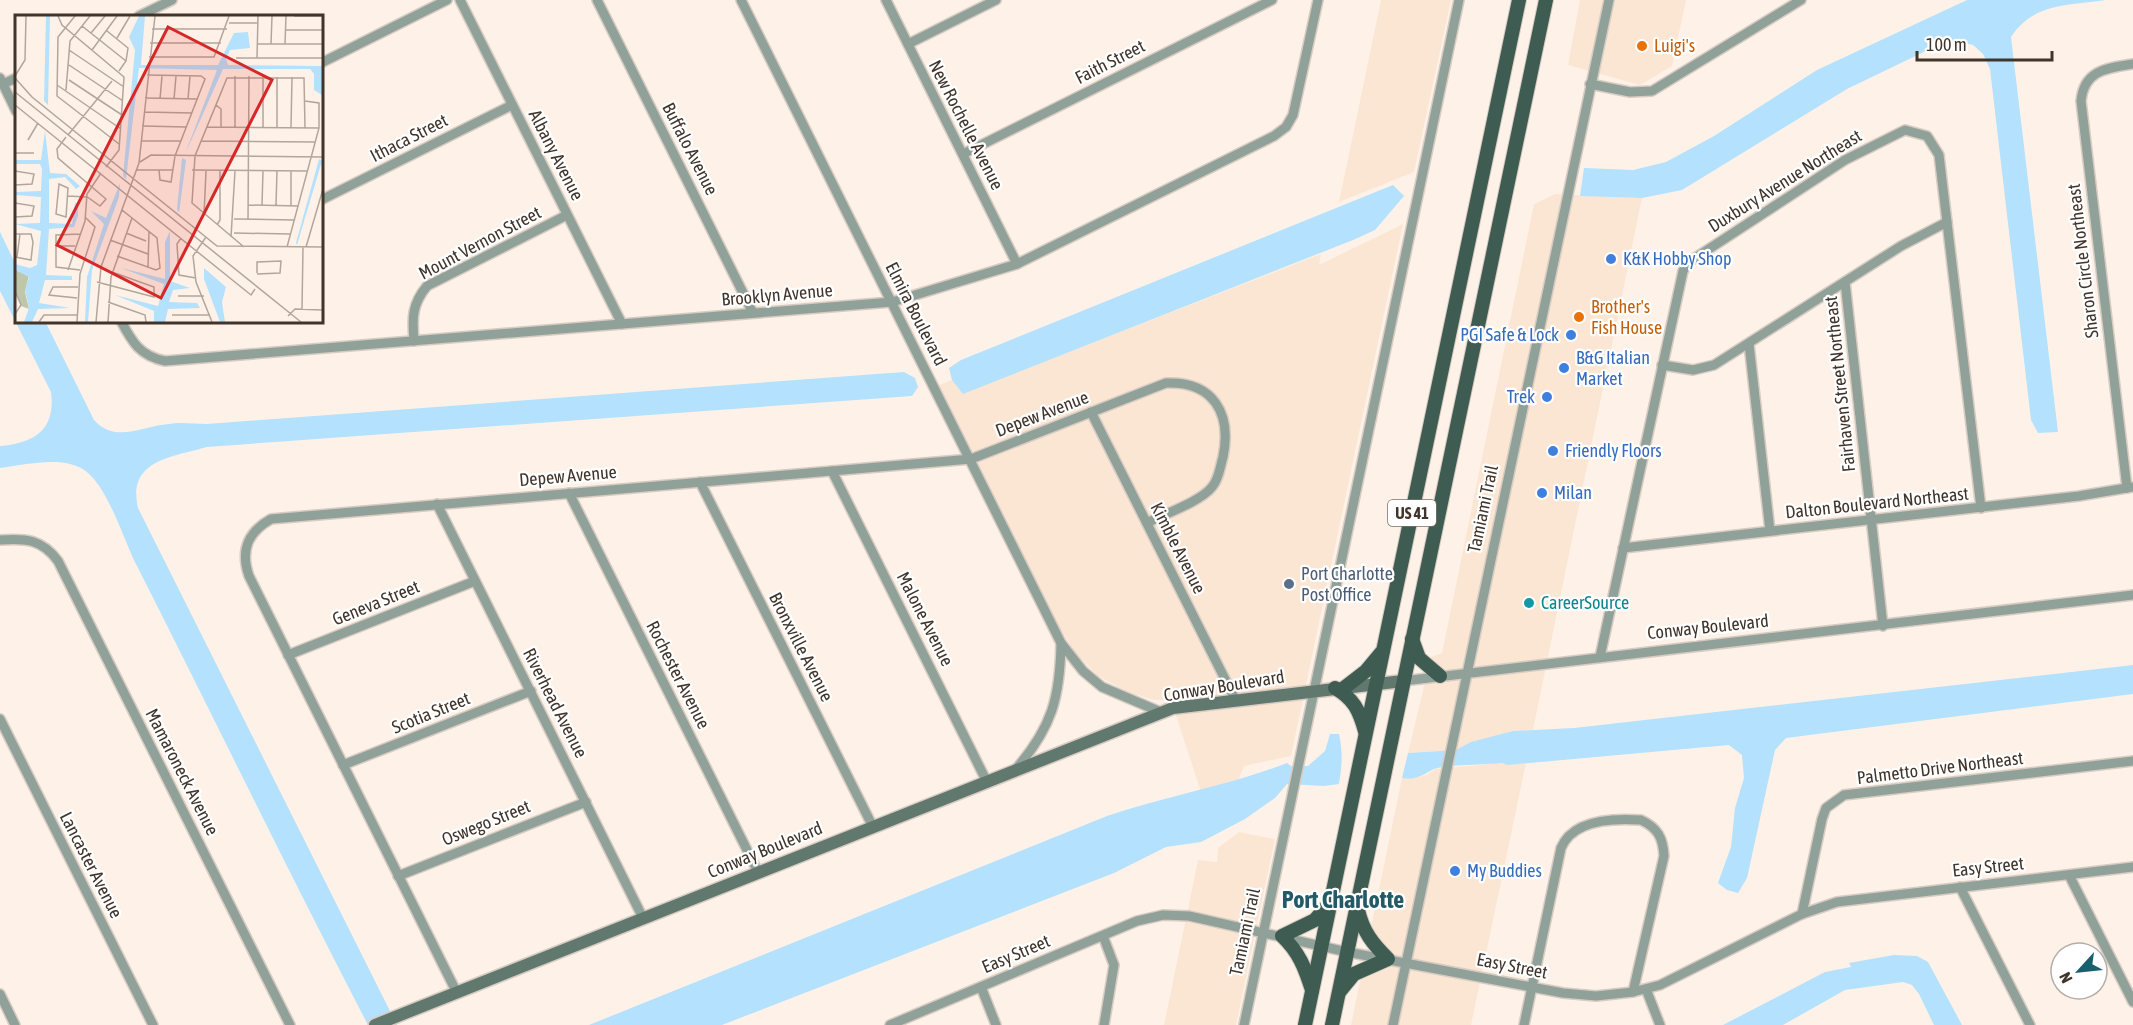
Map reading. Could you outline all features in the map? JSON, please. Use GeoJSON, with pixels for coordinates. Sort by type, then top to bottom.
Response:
{"type":"FeatureCollection","features":[{"type":"Feature","properties":{"kind":"main road","name":"US 41"},"geometry":{"type":"LineString","coordinates":[[1305,1025],[1519,0]]}},
{"type":"Feature","properties":{"kind":"main road","name":"US 41"},"geometry":{"type":"LineString","coordinates":[[1332,1025],[1546,0]]}},
{"type":"Feature","properties":{"kind":"main road"},"geometry":{"type":"LineString","coordinates":[[1412,639],[1419,658],[1440,676]]}},
{"type":"Feature","properties":{"kind":"main road"},"geometry":{"type":"LineString","coordinates":[[1366,735],[1355,704],[1339,688],[1366,671],[1384,649]]}},
{"type":"Feature","properties":{"kind":"main road"},"geometry":{"type":"LineString","coordinates":[[1312,991],[1303,962],[1282,936],[1315,920],[1331,902]]}},
{"type":"Feature","properties":{"kind":"main road"},"geometry":{"type":"LineString","coordinates":[[1339,993],[1354,974],[1388,959],[1371,942],[1362,926],[1357,906]]}},
{"type":"Feature","properties":{"kind":"street"},"geometry":{"type":"LineString","coordinates":[[141,15],[172,0]]}},
{"type":"Feature","properties":{"kind":"street"},"geometry":{"type":"LineString","coordinates":[[322,62],[447,0]]}},
{"type":"Feature","properties":{"kind":"street","name":"Albany Avenue"},"geometry":{"type":"LineString","coordinates":[[460,0],[622,324]]}},
{"type":"Feature","properties":{"kind":"street","name":"Buffalo Avenue"},"geometry":{"type":"LineString","coordinates":[[597,0],[753,313]]}},
{"type":"Feature","properties":{"kind":"street","name":"Elmira Boulevard"},"geometry":{"type":"LineString","coordinates":[[741,0],[1061,643],[1083,671],[1102,687],[1163,712]]}},
{"type":"Feature","properties":{"kind":"street","name":"New Rochelle Avenue"},"geometry":{"type":"LineString","coordinates":[[885,0],[1017,264]]}},
{"type":"Feature","properties":{"kind":"street"},"geometry":{"type":"LineString","coordinates":[[908,44],[996,0]]}},
{"type":"Feature","properties":{"kind":"street","name":"Faith Street"},"geometry":{"type":"LineString","coordinates":[[963,154],[1272,0]]}},
{"type":"Feature","properties":{"kind":"street","name":"Brooklyn Avenue"},"geometry":{"type":"LineString","coordinates":[[123,322],[139,350],[151,358],[165,361],[892,302],[1017,264],[1274,136],[1286,127],[1293,115],[1318,0]]}},
{"type":"Feature","properties":{"kind":"street","name":"Tamiami Trail"},"geometry":{"type":"LineString","coordinates":[[1244,1025],[1459,0]]}},
{"type":"Feature","properties":{"kind":"street","name":"Tamiami Trail"},"geometry":{"type":"LineString","coordinates":[[1393,1025],[1609,0]]}},
{"type":"Feature","properties":{"kind":"street"},"geometry":{"type":"LineString","coordinates":[[1590,84],[1630,92],[1652,91],[1801,0]]}},
{"type":"Feature","properties":{"kind":"street","name":"Sharon Circle Northeast"},"geometry":{"type":"LineString","coordinates":[[2130,488],[2081,101],[2087,80],[2096,72],[2133,64]]}},
{"type":"Feature","properties":{"kind":"street"},"geometry":{"type":"LineString","coordinates":[[2,81],[15,109]]}},
{"type":"Feature","properties":{"kind":"street","name":"Ithaca Street"},"geometry":{"type":"LineString","coordinates":[[322,200],[512,105]]}},
{"type":"Feature","properties":{"kind":"street","name":"Duxbury Avenue Northeast"},"geometry":{"type":"LineString","coordinates":[[1600,657],[1679,281],[1689,262],[1845,160],[1905,130],[1916,131],[1927,136],[1939,155],[1981,508]]}},
{"type":"Feature","properties":{"kind":"street","name":"Mount Vernon Street"},"geometry":{"type":"LineString","coordinates":[[414,341],[413,310],[418,297],[427,286],[567,215]]}},
{"type":"Feature","properties":{"kind":"street"},"geometry":{"type":"LineString","coordinates":[[1662,365],[1693,370],[1704,369],[1749,344],[1901,246],[1947,222]]}},
{"type":"Feature","properties":{"kind":"street","name":"Fairhaven Street Northeast"},"geometry":{"type":"LineString","coordinates":[[1845,282],[1883,626]]}},
{"type":"Feature","properties":{"kind":"street"},"geometry":{"type":"LineString","coordinates":[[1749,344],[1770,531]]}},
{"type":"Feature","properties":{"kind":"street","name":"Depew Avenue"},"geometry":{"type":"LineString","coordinates":[[456,992],[245,565],[245,551],[249,537],[258,526],[271,519],[971,459],[1166,383],[1180,383],[1207,393],[1223,416],[1225,444],[1218,478],[1212,488],[1146,523]]}},
{"type":"Feature","properties":{"kind":"street","name":"Kimble Avenue"},"geometry":{"type":"LineString","coordinates":[[1091,412],[1235,699]]}},
{"type":"Feature","properties":{"kind":"street","name":"Malone Avenue"},"geometry":{"type":"LineString","coordinates":[[832,471],[987,782]]}},
{"type":"Feature","properties":{"kind":"street","name":"Bronxville Avenue"},"geometry":{"type":"LineString","coordinates":[[700,482],[873,827]]}},
{"type":"Feature","properties":{"kind":"street","name":"Dalton Boulevard Northeast"},"geometry":{"type":"LineString","coordinates":[[1623,548],[1981,508],[2130,488]]}},
{"type":"Feature","properties":{"kind":"street","name":"Rochester Avenue"},"geometry":{"type":"LineString","coordinates":[[569,493],[758,872]]}},
{"type":"Feature","properties":{"kind":"street","name":"Riverhead Avenue"},"geometry":{"type":"LineString","coordinates":[[437,504],[644,918]]}},
{"type":"Feature","properties":{"kind":"street","name":"Mamaroneck Avenue"},"geometry":{"type":"LineString","coordinates":[[0,540],[36,541],[50,549],[58,561],[290,1025]]}},
{"type":"Feature","properties":{"kind":"street","name":"Geneva Street"},"geometry":{"type":"LineString","coordinates":[[288,655],[476,581]]}},
{"type":"Feature","properties":{"kind":"street","name":"Conway Boulevard"},"geometry":{"type":"LineString","coordinates":[[375,1025],[1173,708],[2133,595]]}},
{"type":"Feature","properties":{"kind":"street","name":"Elmira Boulevard"},"geometry":{"type":"LineString","coordinates":[[1015,771],[1037,742],[1055,707],[1060,684],[1061,643]]}},
{"type":"Feature","properties":{"kind":"street","name":"Scotia Street"},"geometry":{"type":"LineString","coordinates":[[343,765],[531,691]]}},
{"type":"Feature","properties":{"kind":"street","name":"Lancaster Avenue"},"geometry":{"type":"LineString","coordinates":[[0,719],[153,1025]]}},
{"type":"Feature","properties":{"kind":"street","name":"Palmetto Drive Northeast"},"geometry":{"type":"LineString","coordinates":[[1802,914],[1822,819],[1826,808],[1844,795],[2133,761]]}},
{"type":"Feature","properties":{"kind":"street","name":"Oswego Street"},"geometry":{"type":"LineString","coordinates":[[398,876],[586,802]]}},
{"type":"Feature","properties":{"kind":"street"},"geometry":{"type":"LineString","coordinates":[[1524,1025],[1561,848],[1572,830],[1595,824],[1641,820],[1659,833],[1664,843],[1664,856],[1634,992]]}},
{"type":"Feature","properties":{"kind":"street","name":"Easy Street"},"geometry":{"type":"LineString","coordinates":[[890,1025],[1137,921],[1163,915],[1189,916],[1347,952],[1574,995],[1634,992],[1646,989],[1680,977],[1802,914],[1848,900],[2133,867]]}},
{"type":"Feature","properties":{"kind":"street"},"geometry":{"type":"LineString","coordinates":[[2069,875],[2133,1002]]}},
{"type":"Feature","properties":{"kind":"street"},"geometry":{"type":"LineString","coordinates":[[1960,887],[2030,1025]]}},
{"type":"Feature","properties":{"kind":"street"},"geometry":{"type":"LineString","coordinates":[[1103,936],[1114,965],[1104,1025]]}},
{"type":"Feature","properties":{"kind":"street"},"geometry":{"type":"LineString","coordinates":[[981,987],[996,1025]]}},
{"type":"Feature","properties":{"kind":"street"},"geometry":{"type":"LineString","coordinates":[[1646,989],[1660,1025]]}},
{"type":"Feature","properties":{"kind":"street"},"geometry":{"type":"LineString","coordinates":[[0,994],[15,1025]]}},
{"type":"Feature","properties":{"kind":"shaded area"},"geometry":{"type":"Polygon","coordinates":[[[1381,0],[1451,0],[1414,172],[1339,202],[1381,0]]]}},
{"type":"Feature","properties":{"kind":"shaded area"},"geometry":{"type":"Polygon","coordinates":[[[1580,0],[1686,0],[1672,66],[1640,85],[1568,65],[1580,0]]]}},
{"type":"Feature","properties":{"kind":"shaded area"},"geometry":{"type":"Polygon","coordinates":[[[1555,194],[1642,198],[1533,730],[1513,731],[1456,750],[1408,753],[1431,657],[1442,653],[1534,204],[1555,194]]]}},
{"type":"Feature","properties":{"kind":"shaded area"},"geometry":{"type":"Polygon","coordinates":[[[1403,224],[1291,756],[1244,766],[1238,781],[1201,792],[1171,700],[1154,700],[1128,692],[1098,676],[1075,652],[1058,625],[939,385],[952,380],[963,393],[1321,254],[1319,265],[1403,224]]]}},
{"type":"Feature","properties":{"kind":"shaded area"},"geometry":{"type":"Polygon","coordinates":[[[1526,763],[1471,1025],[1351,1025],[1402,778],[1427,775],[1435,769],[1526,763]]]}},
{"type":"Feature","properties":{"kind":"shaded area"},"geometry":{"type":"Polygon","coordinates":[[[1239,832],[1275,839],[1236,1025],[1164,1025],[1198,860],[1217,862],[1218,848],[1239,832]]]}},
{"type":"Feature","properties":{"kind":"water"},"geometry":{"type":"Polygon","coordinates":[[[1967,0],[2106,0],[2065,5],[2041,11],[2030,17],[2011,37],[2058,432],[2038,433],[2031,420],[1990,69],[1983,54],[1973,45],[1957,41],[1930,49],[1847,89],[1682,190],[1642,198],[1580,196],[1584,168],[1633,170],[1666,162],[1714,136],[1817,70],[1967,0]]]}},
{"type":"Feature","properties":{"kind":"water"},"geometry":{"type":"Polygon","coordinates":[[[1393,185],[1404,196],[1375,230],[1353,240],[963,394],[952,380],[949,368],[961,360],[1393,185]]]}},
{"type":"Feature","properties":{"kind":"water"},"geometry":{"type":"Polygon","coordinates":[[[0,232],[15,263],[15,321],[0,291],[0,232]]]}},
{"type":"Feature","properties":{"kind":"water"},"geometry":{"type":"Polygon","coordinates":[[[16,322],[45,322],[94,420],[102,427],[120,432],[174,423],[207,424],[904,372],[915,378],[918,387],[912,396],[207,447],[167,458],[146,470],[139,480],[136,492],[138,508],[397,1025],[368,1025],[137,566],[99,485],[81,468],[72,464],[41,462],[0,468],[0,446],[32,438],[46,425],[52,405],[51,392],[16,322]]]}},
{"type":"Feature","properties":{"kind":"water"},"geometry":{"type":"Polygon","coordinates":[[[2133,665],[2133,694],[1786,738],[1775,750],[1747,878],[1738,893],[1727,890],[1718,883],[1731,847],[1735,808],[1744,778],[1742,755],[1729,745],[1507,765],[1503,763],[1448,766],[1434,769],[1415,778],[1402,778],[1408,753],[1456,750],[1471,742],[1513,731],[1574,728],[2133,665]]]}},
{"type":"Feature","properties":{"kind":"water"},"geometry":{"type":"Polygon","coordinates":[[[1330,734],[1339,734],[1342,759],[1339,784],[1324,786],[1287,784],[1275,798],[1245,819],[1201,842],[1166,847],[1114,873],[722,1025],[589,1025],[1107,816],[1287,763],[1291,766],[1308,766],[1325,751],[1330,734]]]}},
{"type":"Feature","properties":{"kind":"water"},"geometry":{"type":"Polygon","coordinates":[[[1894,955],[1917,956],[1928,962],[1962,1025],[1934,1025],[1919,994],[1912,985],[1903,982],[1845,990],[1783,1025],[1723,1025],[1825,972],[1851,967],[1849,963],[1894,955]]]}},
{"type":"Feature","properties":{"kind":"place","name":"Luigi's"},"geometry":{"type":"Point","coordinates":[1642,46]}},
{"type":"Feature","properties":{"kind":"place","name":"K&K Hobby Shop"},"geometry":{"type":"Point","coordinates":[1611,259]}},
{"type":"Feature","properties":{"kind":"place","name":"Brother's Fish House"},"geometry":{"type":"Point","coordinates":[1579,317]}},
{"type":"Feature","properties":{"kind":"place","name":"PGI Safe & Lock"},"geometry":{"type":"Point","coordinates":[1571,335]}},
{"type":"Feature","properties":{"kind":"place","name":"B&G Italian Market"},"geometry":{"type":"Point","coordinates":[1564,368]}},
{"type":"Feature","properties":{"kind":"place","name":"Trek"},"geometry":{"type":"Point","coordinates":[1547,397]}},
{"type":"Feature","properties":{"kind":"place","name":"Friendly Floors"},"geometry":{"type":"Point","coordinates":[1553,451]}},
{"type":"Feature","properties":{"kind":"place","name":"Milan"},"geometry":{"type":"Point","coordinates":[1542,493]}},
{"type":"Feature","properties":{"kind":"place","name":"Port Charlotte Post Office"},"geometry":{"type":"Point","coordinates":[1289,584]}},
{"type":"Feature","properties":{"kind":"place","name":"CareerSource"},"geometry":{"type":"Point","coordinates":[1529,603]}},
{"type":"Feature","properties":{"kind":"place","name":"My Buddies"},"geometry":{"type":"Point","coordinates":[1455,871]}},
{"type":"Feature","properties":{"kind":"district","name":"Port Charlotte"},"geometry":{"type":"Point","coordinates":[1343,900]}}]}
